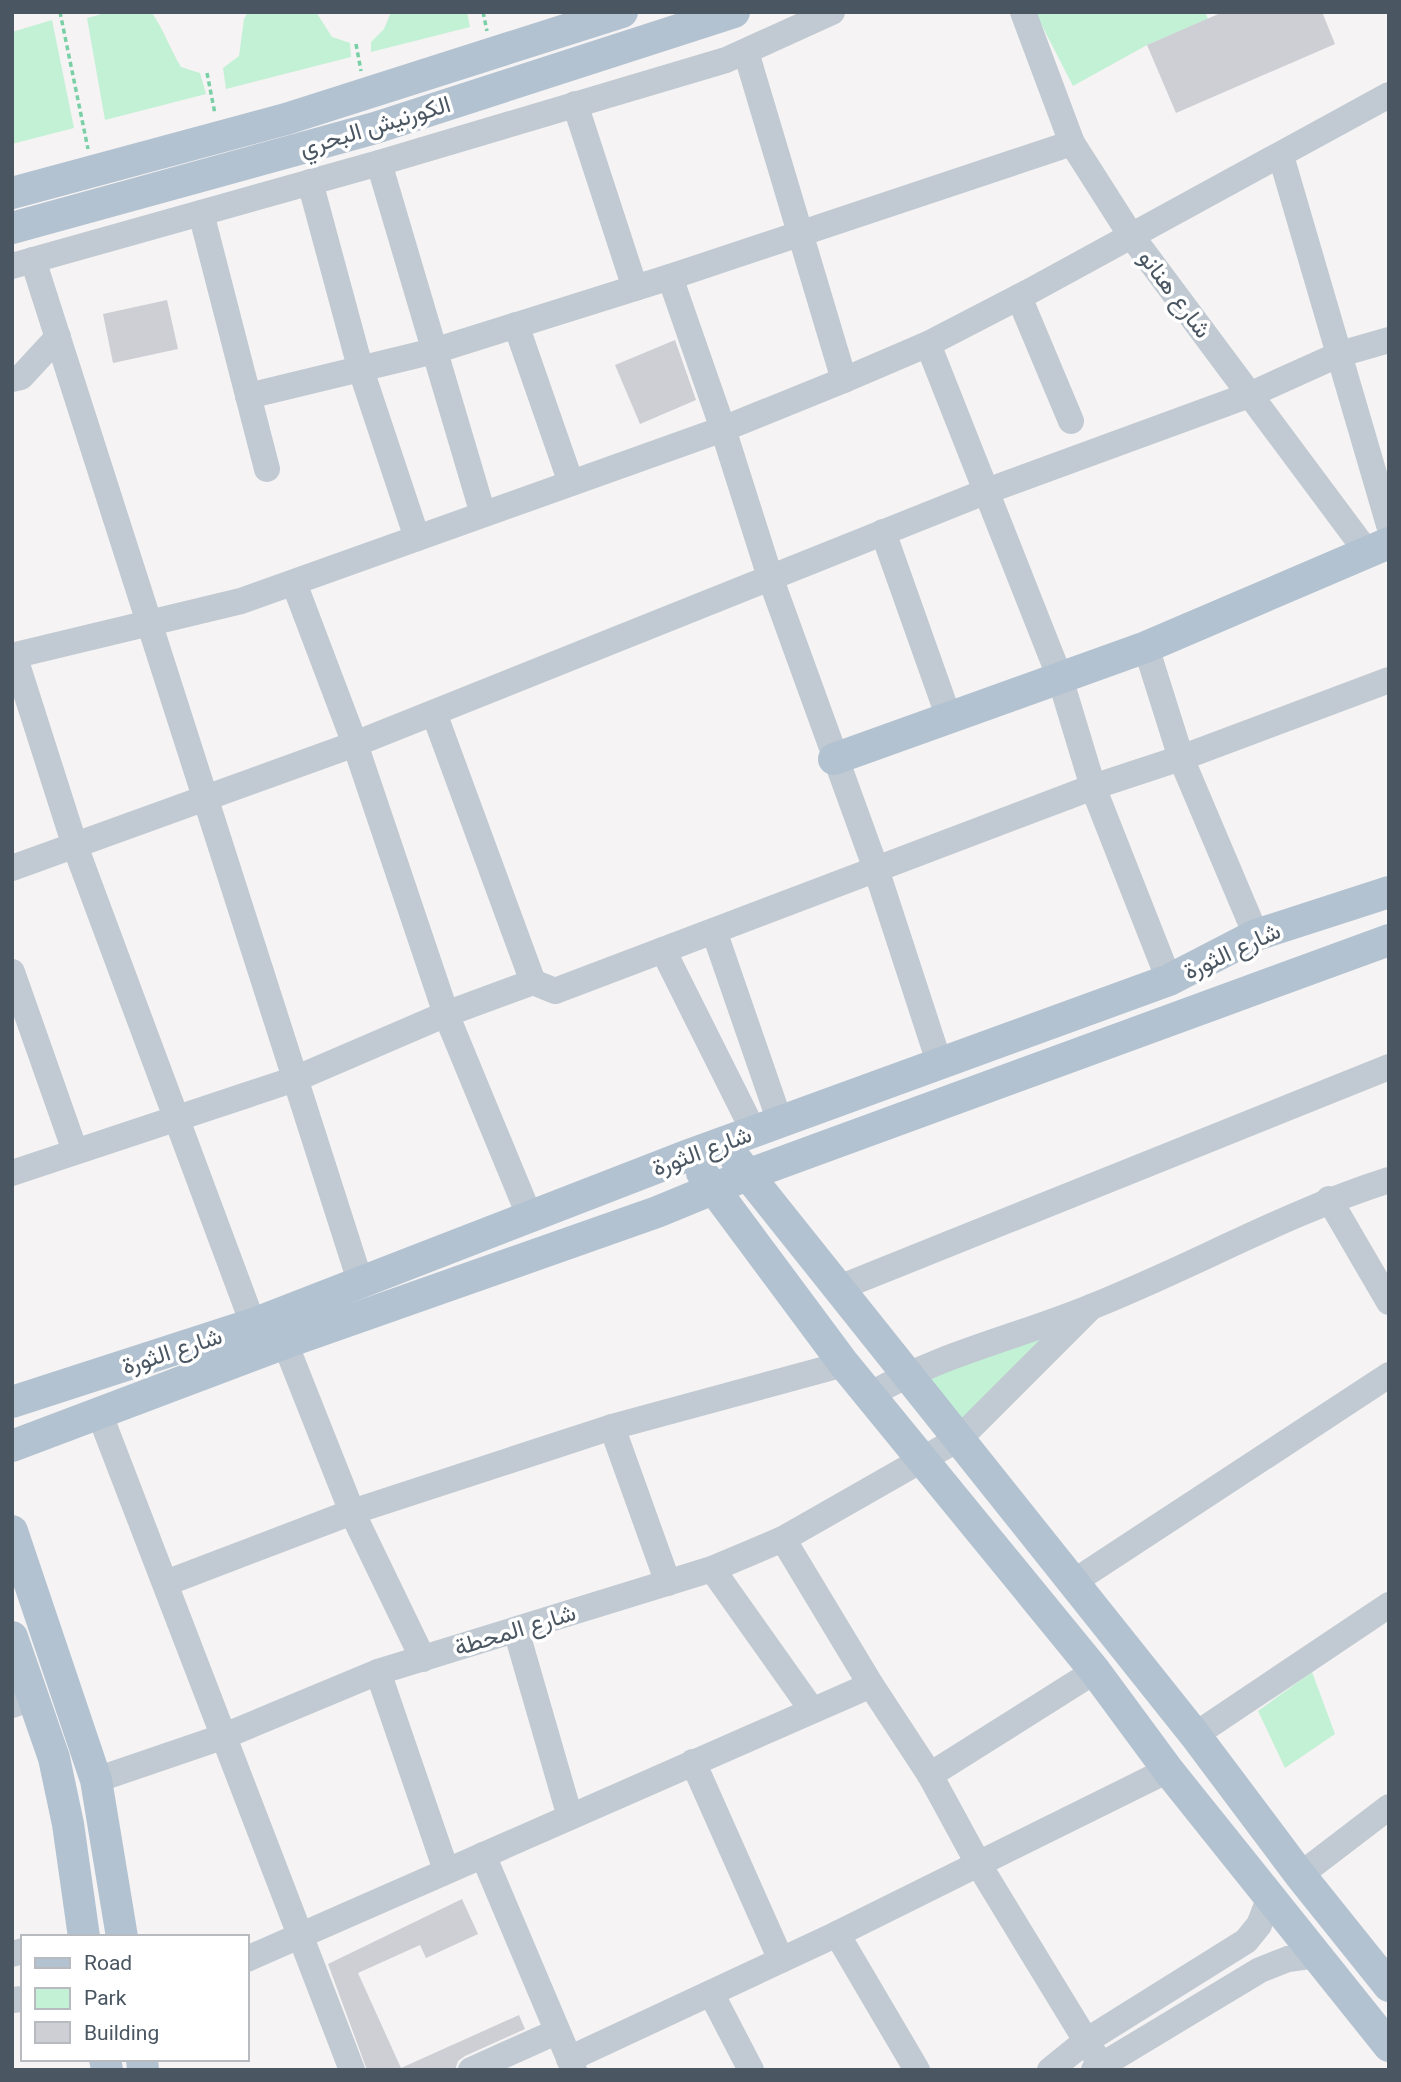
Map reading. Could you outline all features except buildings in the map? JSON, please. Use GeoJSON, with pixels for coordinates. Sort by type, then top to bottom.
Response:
{"type":"FeatureCollection","features":[{"type":"Feature","properties":{"kind":"main road","name":"الكورنيش البحري"},"geometry":{"type":"LineString","coordinates":[[12,193],[286,119],[622,12]]}},
{"type":"Feature","properties":{"kind":"main road","name":"الكورنيش البحري"},"geometry":{"type":"LineString","coordinates":[[12,228],[375,128],[734,12]]}},
{"type":"Feature","properties":{"kind":"main road"},"geometry":{"type":"LineString","coordinates":[[834,759],[1146,647],[1378,547]]}},
{"type":"Feature","properties":{"kind":"main road","name":"شارع الثورة"},"geometry":{"type":"LineString","coordinates":[[12,1402],[253,1324],[529,1215],[939,1062],[1169,980],[1256,935],[1389,891]]}},
{"type":"Feature","properties":{"kind":"main road","name":"شارع الثورة"},"geometry":{"type":"LineString","coordinates":[[12,1447],[285,1343],[657,1212],[747,1175],[1389,940]]}},
{"type":"Feature","properties":{"kind":"main road"},"geometry":{"type":"LineString","coordinates":[[723,1143],[1195,1735],[1300,1875],[1389,1986]]}},
{"type":"Feature","properties":{"kind":"main road"},"geometry":{"type":"LineString","coordinates":[[689,1155],[844,1364],[1095,1671],[1168,1770],[1389,2046]]}},
{"type":"Feature","properties":{"kind":"main road"},"geometry":{"type":"LineString","coordinates":[[12,1531],[96,1780],[122,1935]]}},
{"type":"Feature","properties":{"kind":"main road"},"geometry":{"type":"LineString","coordinates":[[12,1637],[23,1701],[60,1784],[84,1935]]}},
{"type":"Feature","properties":{"kind":"street"},"geometry":{"type":"LineString","coordinates":[[360,1281],[58,337],[23,263],[379,163],[746,52],[832,12]]}},
{"type":"Feature","properties":{"kind":"street","name":"شارع هنانو"},"geometry":{"type":"LineString","coordinates":[[1023,12],[1072,143],[1130,234],[1249,395],[1378,547]]}},
{"type":"Feature","properties":{"kind":"street"},"geometry":{"type":"LineString","coordinates":[[746,52],[844,380]]}},
{"type":"Feature","properties":{"kind":"street"},"geometry":{"type":"LineString","coordinates":[[253,1324],[179,1118],[75,846],[13,655],[241,601],[723,429],[844,380],[928,344],[1019,297],[1130,234],[1281,156],[1389,95]]}},
{"type":"Feature","properties":{"kind":"street"},"geometry":{"type":"LineString","coordinates":[[575,104],[635,288]]}},
{"type":"Feature","properties":{"kind":"street"},"geometry":{"type":"LineString","coordinates":[[248,396],[434,351],[670,277],[1072,143]]}},
{"type":"Feature","properties":{"kind":"street"},"geometry":{"type":"LineString","coordinates":[[1281,156],[1389,525]]}},
{"type":"Feature","properties":{"kind":"street"},"geometry":{"type":"LineString","coordinates":[[379,163],[483,514]]}},
{"type":"Feature","properties":{"kind":"street"},"geometry":{"type":"LineString","coordinates":[[310,182],[360,367],[417,538]]}},
{"type":"Feature","properties":{"kind":"street"},"geometry":{"type":"LineString","coordinates":[[201,213],[267,469]]}},
{"type":"Feature","properties":{"kind":"street"},"geometry":{"type":"LineString","coordinates":[[670,277],[723,429],[770,577],[876,869],[939,1062]]}},
{"type":"Feature","properties":{"kind":"street"},"geometry":{"type":"LineString","coordinates":[[1019,297],[1071,421]]}},
{"type":"Feature","properties":{"kind":"street"},"geometry":{"type":"LineString","coordinates":[[516,325],[570,483]]}},
{"type":"Feature","properties":{"kind":"street"},"geometry":{"type":"LineString","coordinates":[[12,379],[22,377],[58,337]]}},
{"type":"Feature","properties":{"kind":"street"},"geometry":{"type":"LineString","coordinates":[[12,868],[355,744],[987,491],[1249,395],[1340,354],[1388,342]]}},
{"type":"Feature","properties":{"kind":"street"},"geometry":{"type":"LineString","coordinates":[[928,344],[1060,678],[1093,787],[1169,980]]}},
{"type":"Feature","properties":{"kind":"street"},"geometry":{"type":"LineString","coordinates":[[883,532],[949,718]]}},
{"type":"Feature","properties":{"kind":"street"},"geometry":{"type":"LineString","coordinates":[[295,583],[355,744],[446,1014],[529,1215]]}},
{"type":"Feature","properties":{"kind":"street"},"geometry":{"type":"LineString","coordinates":[[1146,647],[1181,758],[1256,935]]}},
{"type":"Feature","properties":{"kind":"street"},"geometry":{"type":"LineString","coordinates":[[12,1173],[295,1079],[446,1014],[533,982],[555,991],[1093,787],[1181,758],[1389,680]]}},
{"type":"Feature","properties":{"kind":"street"},"geometry":{"type":"LineString","coordinates":[[433,713],[533,982]]}},
{"type":"Feature","properties":{"kind":"street"},"geometry":{"type":"LineString","coordinates":[[714,931],[767,1127]]}},
{"type":"Feature","properties":{"kind":"street"},"geometry":{"type":"LineString","coordinates":[[663,950],[767,1127]]}},
{"type":"Feature","properties":{"kind":"street"},"geometry":{"type":"LineString","coordinates":[[12,972],[75,1152]]}},
{"type":"Feature","properties":{"kind":"street"},"geometry":{"type":"LineString","coordinates":[[839,1288],[1389,1068]]}},
{"type":"Feature","properties":{"kind":"street"},"geometry":{"type":"LineString","coordinates":[[870,1395],[907,1373],[1091,1307],[1329,1199],[1389,1180]]}},
{"type":"Feature","properties":{"kind":"street"},"geometry":{"type":"LineString","coordinates":[[1329,1199],[1389,1302]]}},
{"type":"Feature","properties":{"kind":"street","name":"شارع المحطة"},"geometry":{"type":"LineString","coordinates":[[96,1780],[222,1737],[378,1672],[712,1569],[783,1539],[960,1438],[1091,1307]]}},
{"type":"Feature","properties":{"kind":"street"},"geometry":{"type":"LineString","coordinates":[[285,1343],[352,1513],[423,1659]]}},
{"type":"Feature","properties":{"kind":"street"},"geometry":{"type":"LineString","coordinates":[[166,1583],[352,1513],[611,1427],[844,1364]]}},
{"type":"Feature","properties":{"kind":"street"},"geometry":{"type":"LineString","coordinates":[[1072,1583],[1389,1375]]}},
{"type":"Feature","properties":{"kind":"street"},"geometry":{"type":"LineString","coordinates":[[100,1415],[352,2070]]}},
{"type":"Feature","properties":{"kind":"street"},"geometry":{"type":"LineString","coordinates":[[611,1427],[668,1583]]}},
{"type":"Feature","properties":{"kind":"street"},"geometry":{"type":"LineString","coordinates":[[783,1539],[871,1685],[930,1775],[979,1865],[1100,2068],[1260,1970],[1288,1959],[1317,1955]]}},
{"type":"Feature","properties":{"kind":"street"},"geometry":{"type":"LineString","coordinates":[[712,1569],[811,1710]]}},
{"type":"Feature","properties":{"kind":"street"},"geometry":{"type":"LineString","coordinates":[[1195,1735],[1389,1605]]}},
{"type":"Feature","properties":{"kind":"street"},"geometry":{"type":"LineString","coordinates":[[516,1630],[570,1817]]}},
{"type":"Feature","properties":{"kind":"street"},"geometry":{"type":"LineString","coordinates":[[930,1775],[1095,1671]]}},
{"type":"Feature","properties":{"kind":"street"},"geometry":{"type":"LineString","coordinates":[[378,1672],[446,1870]]}},
{"type":"Feature","properties":{"kind":"street"},"geometry":{"type":"LineString","coordinates":[[248,1959],[871,1685]]}},
{"type":"Feature","properties":{"kind":"street"},"geometry":{"type":"LineString","coordinates":[[693,1762],[781,1960]]}},
{"type":"Feature","properties":{"kind":"street"},"geometry":{"type":"LineString","coordinates":[[483,1855],[556,2032],[572,2064],[711,1993],[979,1865],[1168,1770]]}},
{"type":"Feature","properties":{"kind":"street"},"geometry":{"type":"LineString","coordinates":[[1300,1875],[1389,1807]]}},
{"type":"Feature","properties":{"kind":"street"},"geometry":{"type":"LineString","coordinates":[[1050,2070],[1086,2041],[1246,1941],[1259,1925],[1270,1897]]}},
{"type":"Feature","properties":{"kind":"street"},"geometry":{"type":"LineString","coordinates":[[837,1934],[917,2070]]}},
{"type":"Feature","properties":{"kind":"street"},"geometry":{"type":"LineString","coordinates":[[711,1993],[751,2070]]}},
{"type":"Feature","properties":{"kind":"street"},"geometry":{"type":"LineString","coordinates":[[471,2070],[556,2032]]}},
{"type":"Feature","properties":{"kind":"path"},"geometry":{"type":"LineString","coordinates":[[60,12],[93,171]]}},
{"type":"Feature","properties":{"kind":"path"},"geometry":{"type":"LineString","coordinates":[[207,73],[219,137]]}},
{"type":"Feature","properties":{"kind":"green space"},"geometry":{"type":"Polygon","coordinates":[[[109,12],[152,13],[181,67],[200,73],[206,94],[105,120],[87,18],[109,12]]]}},
{"type":"Feature","properties":{"kind":"green space"},"geometry":{"type":"Polygon","coordinates":[[[248,12],[316,12],[332,37],[350,43],[351,57],[226,89],[223,68],[239,56],[244,19],[248,12]]]}},
{"type":"Feature","properties":{"kind":"green space"},"geometry":{"type":"Polygon","coordinates":[[[391,12],[467,12],[470,27],[371,52],[371,42],[384,29],[391,12]]]}},
{"type":"Feature","properties":{"kind":"green space"},"geometry":{"type":"Polygon","coordinates":[[[1035,12],[1205,12],[1208,19],[1147,45],[1073,86],[1035,12]]]}},
{"type":"Feature","properties":{"kind":"green space"},"geometry":{"type":"Polygon","coordinates":[[[52,20],[74,128],[12,144],[12,32],[52,20]]]}},
{"type":"Feature","properties":{"kind":"green space"},"geometry":{"type":"Polygon","coordinates":[[[1070,1322],[967,1425],[925,1374],[1070,1322]]]}},
{"type":"Feature","properties":{"kind":"green space"},"geometry":{"type":"Polygon","coordinates":[[[1312,1672],[1335,1734],[1285,1768],[1258,1711],[1312,1672]]]}}]}
